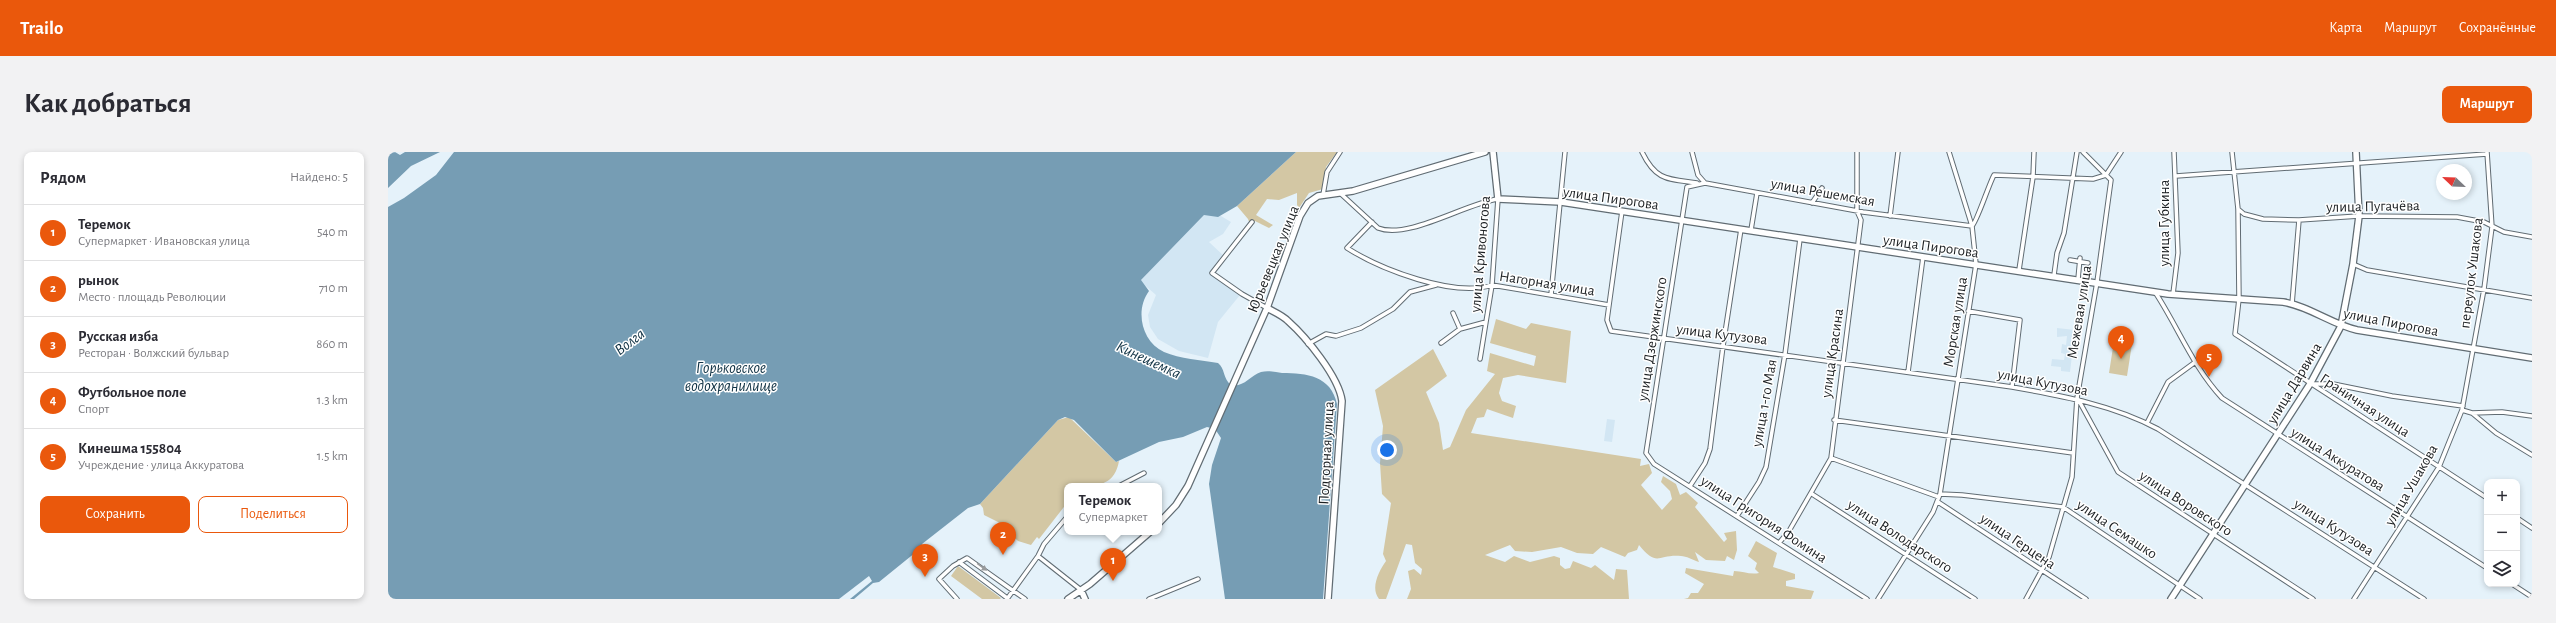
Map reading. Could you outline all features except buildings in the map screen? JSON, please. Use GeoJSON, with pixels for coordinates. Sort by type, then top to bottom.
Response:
{"type":"FeatureCollection","features":[{"type":"Feature","properties":{"kind":"street"},"geometry":{"type":"LineString","coordinates":[[1323,195],[1327,172],[1340,152]]}},
{"type":"Feature","properties":{"kind":"street","name":"Юрьевецкая улица"},"geometry":{"type":"LineString","coordinates":[[1162,520],[1183,495],[1208,435],[1267,308],[1300,216],[1308,203],[1323,195],[1340,193],[1484,152]]}},
{"type":"Feature","properties":{"kind":"street","name":"улица Кривоногова"},"geometry":{"type":"LineString","coordinates":[[1480,359],[1492,286],[1498,199],[1493,152]]}},
{"type":"Feature","properties":{"kind":"street"},"geometry":{"type":"LineString","coordinates":[[1551,295],[1565,152]]}},
{"type":"Feature","properties":{"kind":"street","name":"улица Решемская"},"geometry":{"type":"LineString","coordinates":[[1642,152],[1655,174],[1668,179],[1705,183],[1890,216],[1972,226]]}},
{"type":"Feature","properties":{"kind":"street"},"geometry":{"type":"LineString","coordinates":[[1692,152],[1698,175],[1705,183]]}},
{"type":"Feature","properties":{"kind":"street","name":"улица Красина"},"geometry":{"type":"LineString","coordinates":[[1778,543],[1790,531],[1831,458],[1834,420],[1859,248],[1861,220],[1858,211],[1857,152]]}},
{"type":"Feature","properties":{"kind":"street"},"geometry":{"type":"LineString","coordinates":[[1890,216],[1898,152]]}},
{"type":"Feature","properties":{"kind":"street"},"geometry":{"type":"LineString","coordinates":[[1949,152],[1972,226]]}},
{"type":"Feature","properties":{"kind":"street"},"geometry":{"type":"LineString","coordinates":[[2019,270],[2033,177],[2034,152]]}},
{"type":"Feature","properties":{"kind":"street"},"geometry":{"type":"LineString","coordinates":[[2054,275],[2057,253],[2066,225],[2071,179],[2077,152]]}},
{"type":"Feature","properties":{"kind":"street"},"geometry":{"type":"LineString","coordinates":[[2083,152],[2106,175],[2121,152]]}},
{"type":"Feature","properties":{"kind":"street","name":"улица Губкина"},"geometry":{"type":"LineString","coordinates":[[2173,294],[2178,258],[2174,152]]}},
{"type":"Feature","properties":{"kind":"street","name":"Граничная улица"},"geometry":{"type":"LineString","coordinates":[[2232,152],[2238,209],[2239,299],[2235,334],[2484,496]]}},
{"type":"Feature","properties":{"kind":"street","name":"улица Дарвина"},"geometry":{"type":"LineString","coordinates":[[2171,599],[2310,384],[2341,326],[2353,264],[2359,216],[2356,152]]}},
{"type":"Feature","properties":{"kind":"street"},"geometry":{"type":"LineString","coordinates":[[2176,176],[2487,153]]}},
{"type":"Feature","properties":{"kind":"street","name":"переулок Ушакова"},"geometry":{"type":"LineString","coordinates":[[2473,350],[2484,289],[2492,227],[2487,153]]}},
{"type":"Feature","properties":{"kind":"street","name":"Морская улица"},"geometry":{"type":"LineString","coordinates":[[1878,599],[1938,502],[1940,496],[1948,436],[1976,264],[1972,226],[1976,223],[1981,203],[1994,175],[2093,179],[2106,175]]}},
{"type":"Feature","properties":{"kind":"street","name":"Межевая улица"},"geometry":{"type":"LineString","coordinates":[[2026,599],[2049,557],[2072,471],[2072,453],[2077,398],[2097,282],[2111,180],[2106,175]]}},
{"type":"Feature","properties":{"kind":"street","name":"улица Дзержинского"},"geometry":{"type":"LineString","coordinates":[[1650,460],[1646,453],[1665,339],[1687,187],[1698,183]]}},
{"type":"Feature","properties":{"kind":"street"},"geometry":{"type":"LineString","coordinates":[[1812,203],[1822,188]]}},
{"type":"Feature","properties":{"kind":"street","name":"улица Пирогова"},"geometry":{"type":"LineString","coordinates":[[1340,193],[1372,222],[1385,231],[1416,227],[1482,202],[1498,199],[1561,202],[1751,230],[1859,248],[2054,275],[2154,292],[2292,304],[2341,326],[2473,350],[2532,358]]}},
{"type":"Feature","properties":{"kind":"street"},"geometry":{"type":"LineString","coordinates":[[1751,230],[1757,193]]}},
{"type":"Feature","properties":{"kind":"street","name":"улица Пугачёва"},"geometry":{"type":"LineString","coordinates":[[2238,209],[2244,214],[2263,219],[2299,220],[2359,216],[2457,217],[2484,222],[2492,227],[2532,237]]}},
{"type":"Feature","properties":{"kind":"street"},"geometry":{"type":"LineString","coordinates":[[1608,305],[1622,211]]}},
{"type":"Feature","properties":{"kind":"street"},"geometry":{"type":"LineString","coordinates":[[2292,304],[2299,220]]}},
{"type":"Feature","properties":{"kind":"street","name":"Подгорная улица"},"geometry":{"type":"LineString","coordinates":[[1252,222],[1212,272],[1242,294],[1288,321],[1337,382],[1342,401],[1328,599]]}},
{"type":"Feature","properties":{"kind":"street","name":"Нагорная улица"},"geometry":{"type":"LineString","coordinates":[[1372,222],[1347,248],[1368,261],[1437,285],[1457,290],[1481,289],[1492,286],[1608,305]]}},
{"type":"Feature","properties":{"kind":"street"},"geometry":{"type":"LineString","coordinates":[[1690,486],[1705,462],[1710,449],[1723,346],[1742,229]]}},
{"type":"Feature","properties":{"kind":"street","name":"улица 1-го Мая"},"geometry":{"type":"LineString","coordinates":[[1737,516],[1759,482],[1766,466],[1785,354],[1800,239]]}},
{"type":"Feature","properties":{"kind":"street"},"geometry":{"type":"LineString","coordinates":[[1908,372],[1922,257]]}},
{"type":"Feature","properties":{"kind":"street"},"geometry":{"type":"LineString","coordinates":[[2070,260],[2080,260],[2088,263]]}},
{"type":"Feature","properties":{"kind":"street"},"geometry":{"type":"LineString","coordinates":[[2078,279],[2080,260]]}},
{"type":"Feature","properties":{"kind":"street"},"geometry":{"type":"LineString","coordinates":[[2353,264],[2367,270],[2532,298]]}},
{"type":"Feature","properties":{"kind":"street"},"geometry":{"type":"LineString","coordinates":[[1308,344],[1326,334],[1336,336],[1361,328],[1393,309],[1410,292],[1437,285]]}},
{"type":"Feature","properties":{"kind":"street","name":"улица Аккуратова"},"geometry":{"type":"LineString","coordinates":[[2154,292],[2172,318],[2194,363],[2207,382],[2222,398],[2277,435],[2484,566]]}},
{"type":"Feature","properties":{"kind":"street","name":"улица Кутузова"},"geometry":{"type":"LineString","coordinates":[[1608,305],[1608,328],[1615,332],[1785,354],[1842,364],[1958,379],[2077,398],[2147,423],[2424,599]]}},
{"type":"Feature","properties":{"kind":"street"},"geometry":{"type":"LineString","coordinates":[[1968,311],[2020,320],[2012,387]]}},
{"type":"Feature","properties":{"kind":"street"},"geometry":{"type":"LineString","coordinates":[[1453,313],[1460,329]]}},
{"type":"Feature","properties":{"kind":"street"},"geometry":{"type":"LineString","coordinates":[[1441,343],[1460,329],[1486,322]]}},
{"type":"Feature","properties":{"kind":"street","name":"улица Ушакова"},"geometry":{"type":"LineString","coordinates":[[2354,599],[2439,467],[2462,408],[2473,350]]}},
{"type":"Feature","properties":{"kind":"street"},"geometry":{"type":"LineString","coordinates":[[2147,423],[2168,382],[2194,363]]}},
{"type":"Feature","properties":{"kind":"street"},"geometry":{"type":"LineString","coordinates":[[2310,384],[2333,384],[2462,408],[2472,413],[2496,433],[2532,455]]}},
{"type":"Feature","properties":{"kind":"street","name":"улица Воровского"},"geometry":{"type":"LineString","coordinates":[[2077,398],[2118,472],[2212,535],[2313,599]]}},
{"type":"Feature","properties":{"kind":"street"},"geometry":{"type":"LineString","coordinates":[[2472,413],[2502,412],[2532,416]]}},
{"type":"Feature","properties":{"kind":"street"},"geometry":{"type":"LineString","coordinates":[[1834,420],[2072,453]]}},
{"type":"Feature","properties":{"kind":"street"},"geometry":{"type":"LineString","coordinates":[[1831,458],[1940,496]]}},
{"type":"Feature","properties":{"kind":"street","name":"улица Григория Фомина"},"geometry":{"type":"LineString","coordinates":[[1650,460],[1867,599]]}},
{"type":"Feature","properties":{"kind":"street"},"geometry":{"type":"LineString","coordinates":[[1125,483],[1144,473]]}},
{"type":"Feature","properties":{"kind":"street","name":"улица Володарского"},"geometry":{"type":"LineString","coordinates":[[1812,494],[1975,599]]}},
{"type":"Feature","properties":{"kind":"street","name":"улица Семашко"},"geometry":{"type":"LineString","coordinates":[[1940,496],[1962,495],[2063,507],[2200,599]]}},
{"type":"Feature","properties":{"kind":"street","name":"улица Герцена"},"geometry":{"type":"LineString","coordinates":[[1938,502],[2042,572],[2086,599]]}},
{"type":"Feature","properties":{"kind":"street"},"geometry":{"type":"LineString","coordinates":[[2520,520],[2532,528]]}},
{"type":"Feature","properties":{"kind":"street"},"geometry":{"type":"LineString","coordinates":[[959,562],[1007,599],[1012,590],[1038,556],[1044,544],[1064,521]]}},
{"type":"Feature","properties":{"kind":"street"},"geometry":{"type":"LineString","coordinates":[[1068,599],[1090,584],[1147,535]]}},
{"type":"Feature","properties":{"kind":"street"},"geometry":{"type":"LineString","coordinates":[[1038,556],[1081,590],[1085,599]]}},
{"type":"Feature","properties":{"kind":"street"},"geometry":{"type":"LineString","coordinates":[[957,599],[939,579],[959,562],[967,558],[1025,599]]}},
{"type":"Feature","properties":{"kind":"street"},"geometry":{"type":"LineString","coordinates":[[1149,599],[1198,579]]}},
{"type":"Feature","properties":{"kind":"street"},"geometry":{"type":"LineString","coordinates":[[2517,587],[2532,597]]}},
{"type":"Feature","properties":{"kind":"shaded area"},"geometry":{"type":"Polygon","coordinates":[[[1296,152],[1337,152],[1326,167],[1323,189],[1309,193],[1299,208],[1297,205],[1297,193],[1279,200],[1267,199],[1256,215],[1273,225],[1269,228],[1255,221],[1251,227],[1248,219],[1237,206],[1296,152]]]}},
{"type":"Feature","properties":{"kind":"shaded area"},"geometry":{"type":"Polygon","coordinates":[[[1204,215],[1221,216],[1231,222],[1223,234],[1209,242],[1225,257],[1214,271],[1214,276],[1240,295],[1218,322],[1208,358],[1179,351],[1158,339],[1150,327],[1148,315],[1156,295],[1140,281],[1204,215]]]}},
{"type":"Feature","properties":{"kind":"shaded area"},"geometry":{"type":"Polygon","coordinates":[[[1496,319],[1526,329],[1531,323],[1571,331],[1566,383],[1518,375],[1503,378],[1499,393],[1502,401],[1516,406],[1513,418],[1487,409],[1484,417],[1477,418],[1471,433],[1641,459],[1640,466],[1649,464],[1652,473],[1641,485],[1662,510],[1672,499],[1670,491],[1661,482],[1663,476],[1676,484],[1680,495],[1686,492],[1698,503],[1695,507],[1724,542],[1727,539],[1724,533],[1736,531],[1737,550],[1734,560],[1727,556],[1725,561],[1706,560],[1695,552],[1699,562],[1681,556],[1654,558],[1645,552],[1639,545],[1637,550],[1628,553],[1625,557],[1601,547],[1593,554],[1577,553],[1561,547],[1532,552],[1515,551],[1510,545],[1485,555],[1505,562],[1514,556],[1530,562],[1554,556],[1560,558],[1560,565],[1565,569],[1570,568],[1573,561],[1591,568],[1595,565],[1614,580],[1616,569],[1627,570],[1629,599],[1407,599],[1411,589],[1408,571],[1414,569],[1421,575],[1422,569],[1415,563],[1412,545],[1406,544],[1386,599],[1379,599],[1376,595],[1375,585],[1378,575],[1386,561],[1383,554],[1391,503],[1382,494],[1380,463],[1383,426],[1375,390],[1433,349],[1447,376],[1426,392],[1439,423],[1443,450],[1450,447],[1466,410],[1495,374],[1487,371],[1490,353],[1534,366],[1536,356],[1490,343],[1496,319]]]}},
{"type":"Feature","properties":{"kind":"shaded area"},"geometry":{"type":"Polygon","coordinates":[[[2057,328],[2075,330],[2070,372],[2061,371],[2061,367],[2051,366],[2052,359],[2064,360],[2065,354],[2061,353],[2062,344],[2066,345],[2067,336],[2057,337],[2057,328]]]}},
{"type":"Feature","properties":{"kind":"shaded area"},"geometry":{"type":"Polygon","coordinates":[[[2114,341],[2132,344],[2127,376],[2109,373],[2114,341]]]}},
{"type":"Feature","properties":{"kind":"shaded area"},"geometry":{"type":"Polygon","coordinates":[[[1069,417],[1116,462],[1119,461],[1112,477],[1106,482],[1064,483],[1064,507],[1039,539],[1037,537],[1031,545],[1018,541],[998,522],[984,515],[983,508],[980,504],[1058,420],[1069,417]]]}},
{"type":"Feature","properties":{"kind":"shaded area"},"geometry":{"type":"Polygon","coordinates":[[[1607,419],[1615,420],[1612,442],[1604,441],[1607,419]]]}},
{"type":"Feature","properties":{"kind":"shaded area"},"geometry":{"type":"Polygon","coordinates":[[[1756,541],[1777,553],[1773,567],[1795,574],[1795,579],[1786,581],[1786,586],[1814,591],[1811,599],[1684,599],[1688,598],[1691,593],[1698,593],[1704,584],[1685,573],[1686,568],[1733,576],[1734,571],[1753,574],[1759,573],[1755,569],[1757,563],[1748,556],[1756,541]]]}},
{"type":"Feature","properties":{"kind":"shaded area"},"geometry":{"type":"Polygon","coordinates":[[[958,566],[1001,598],[982,599],[951,576],[958,566]]]}},
{"type":"Feature","properties":{"kind":"water"},"geometry":{"type":"Polygon","coordinates":[[[388,152],[395,152],[400,155],[405,152],[440,152],[411,166],[388,188],[388,152]]]}},
{"type":"Feature","properties":{"kind":"water","name":"Горьковское водохранилище"},"geometry":{"type":"Polygon","coordinates":[[[454,152],[1296,152],[1237,206],[1218,217],[1204,215],[1141,280],[1149,291],[1142,307],[1142,316],[1145,333],[1156,347],[1164,352],[1177,356],[1218,363],[1222,368],[1228,383],[1231,385],[1239,385],[1261,372],[1269,371],[1309,375],[1324,382],[1329,387],[1337,404],[1323,599],[1225,599],[1209,484],[1212,465],[1221,438],[1215,429],[1207,427],[1183,437],[1159,442],[1116,462],[1074,420],[1065,417],[1058,420],[980,504],[968,508],[922,544],[921,548],[879,582],[873,583],[854,599],[388,599],[388,207],[404,198],[436,175],[454,152]]]}},
{"type":"Feature","properties":{"kind":"pier"},"geometry":{"type":"Polygon","coordinates":[[[869,576],[872,581],[850,599],[839,599],[869,576]]]}},
{"type":"Feature","properties":{"kind":"place","name":"Футбольное поле"},"geometry":{"type":"Point","coordinates":[2121,359]}},
{"type":"Feature","properties":{"kind":"place","name":"Кинешма 155804"},"geometry":{"type":"Point","coordinates":[2209,377]}},
{"type":"Feature","properties":{"kind":"place","name":"рынок"},"geometry":{"type":"Point","coordinates":[1003,555]}},
{"type":"Feature","properties":{"kind":"place","name":"Русская изба"},"geometry":{"type":"Point","coordinates":[925,577]}},
{"type":"Feature","properties":{"kind":"place","name":"Теремок"},"geometry":{"type":"Point","coordinates":[1113,581]}},
{"type":"Feature","properties":{"kind":"water label","name":"Волга"},"geometry":{"type":"Point","coordinates":[629,341]}},
{"type":"Feature","properties":{"kind":"water label","name":"Кинешемка"},"geometry":{"type":"Point","coordinates":[1149,359]}}]}
